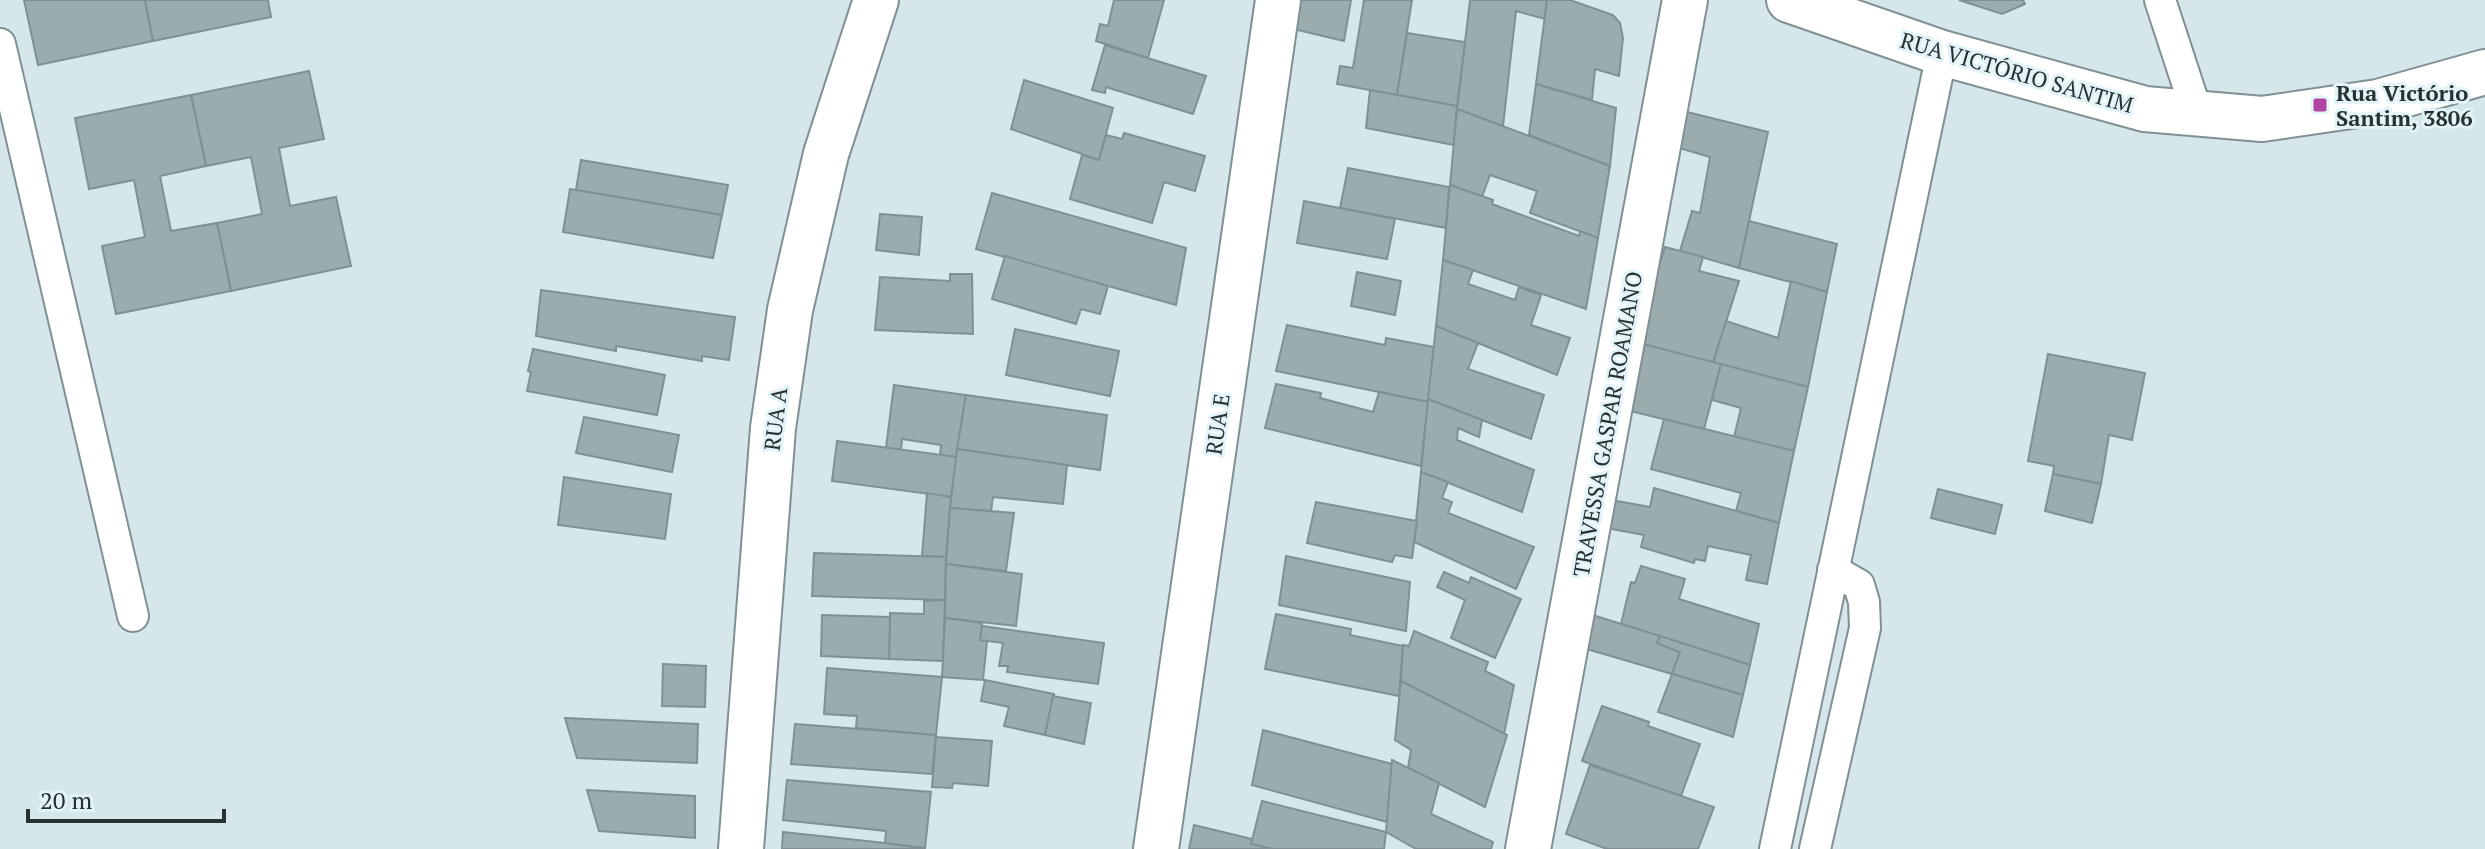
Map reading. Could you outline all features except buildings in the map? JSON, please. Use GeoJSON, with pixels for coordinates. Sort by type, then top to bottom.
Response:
{"type":"FeatureCollection","features":[{"type":"Feature","properties":{"kind":"street","name":"RUA A"},"geometry":{"type":"LineString","coordinates":[[741,849],[773,428],[790,310],[826,154],[876,0]]}},
{"type":"Feature","properties":{"kind":"street","name":"RUA E"},"geometry":{"type":"LineString","coordinates":[[1156,849],[1278,0]]}},
{"type":"Feature","properties":{"kind":"street","name":"TRAVESSA GASPAR ROAMANO"},"geometry":{"type":"LineString","coordinates":[[1528,849],[1685,0]]}},
{"type":"Feature","properties":{"kind":"street","name":"RUA VICTÓRIO SANTIM"},"geometry":{"type":"LineString","coordinates":[[1789,0],[1942,53],[2145,109],[2262,119],[2378,102],[2485,72]]}},
{"type":"Feature","properties":{"kind":"lane"},"geometry":{"type":"LineString","coordinates":[[2160,0],[2197,113]]}},
{"type":"Feature","properties":{"kind":"lane"},"geometry":{"type":"LineString","coordinates":[[0,44],[133,616]]}},
{"type":"Feature","properties":{"kind":"lane"},"geometry":{"type":"LineString","coordinates":[[1775,849],[1942,53]]}},
{"type":"Feature","properties":{"kind":"lane"},"geometry":{"type":"LineString","coordinates":[[1815,849],[1865,628],[1864,602],[1859,585],[1833,570]]}},
{"type":"Feature","properties":{"kind":"place","name":"Rua Victório Santim, 3806"},"geometry":{"type":"Point","coordinates":[2320,105]}}]}
